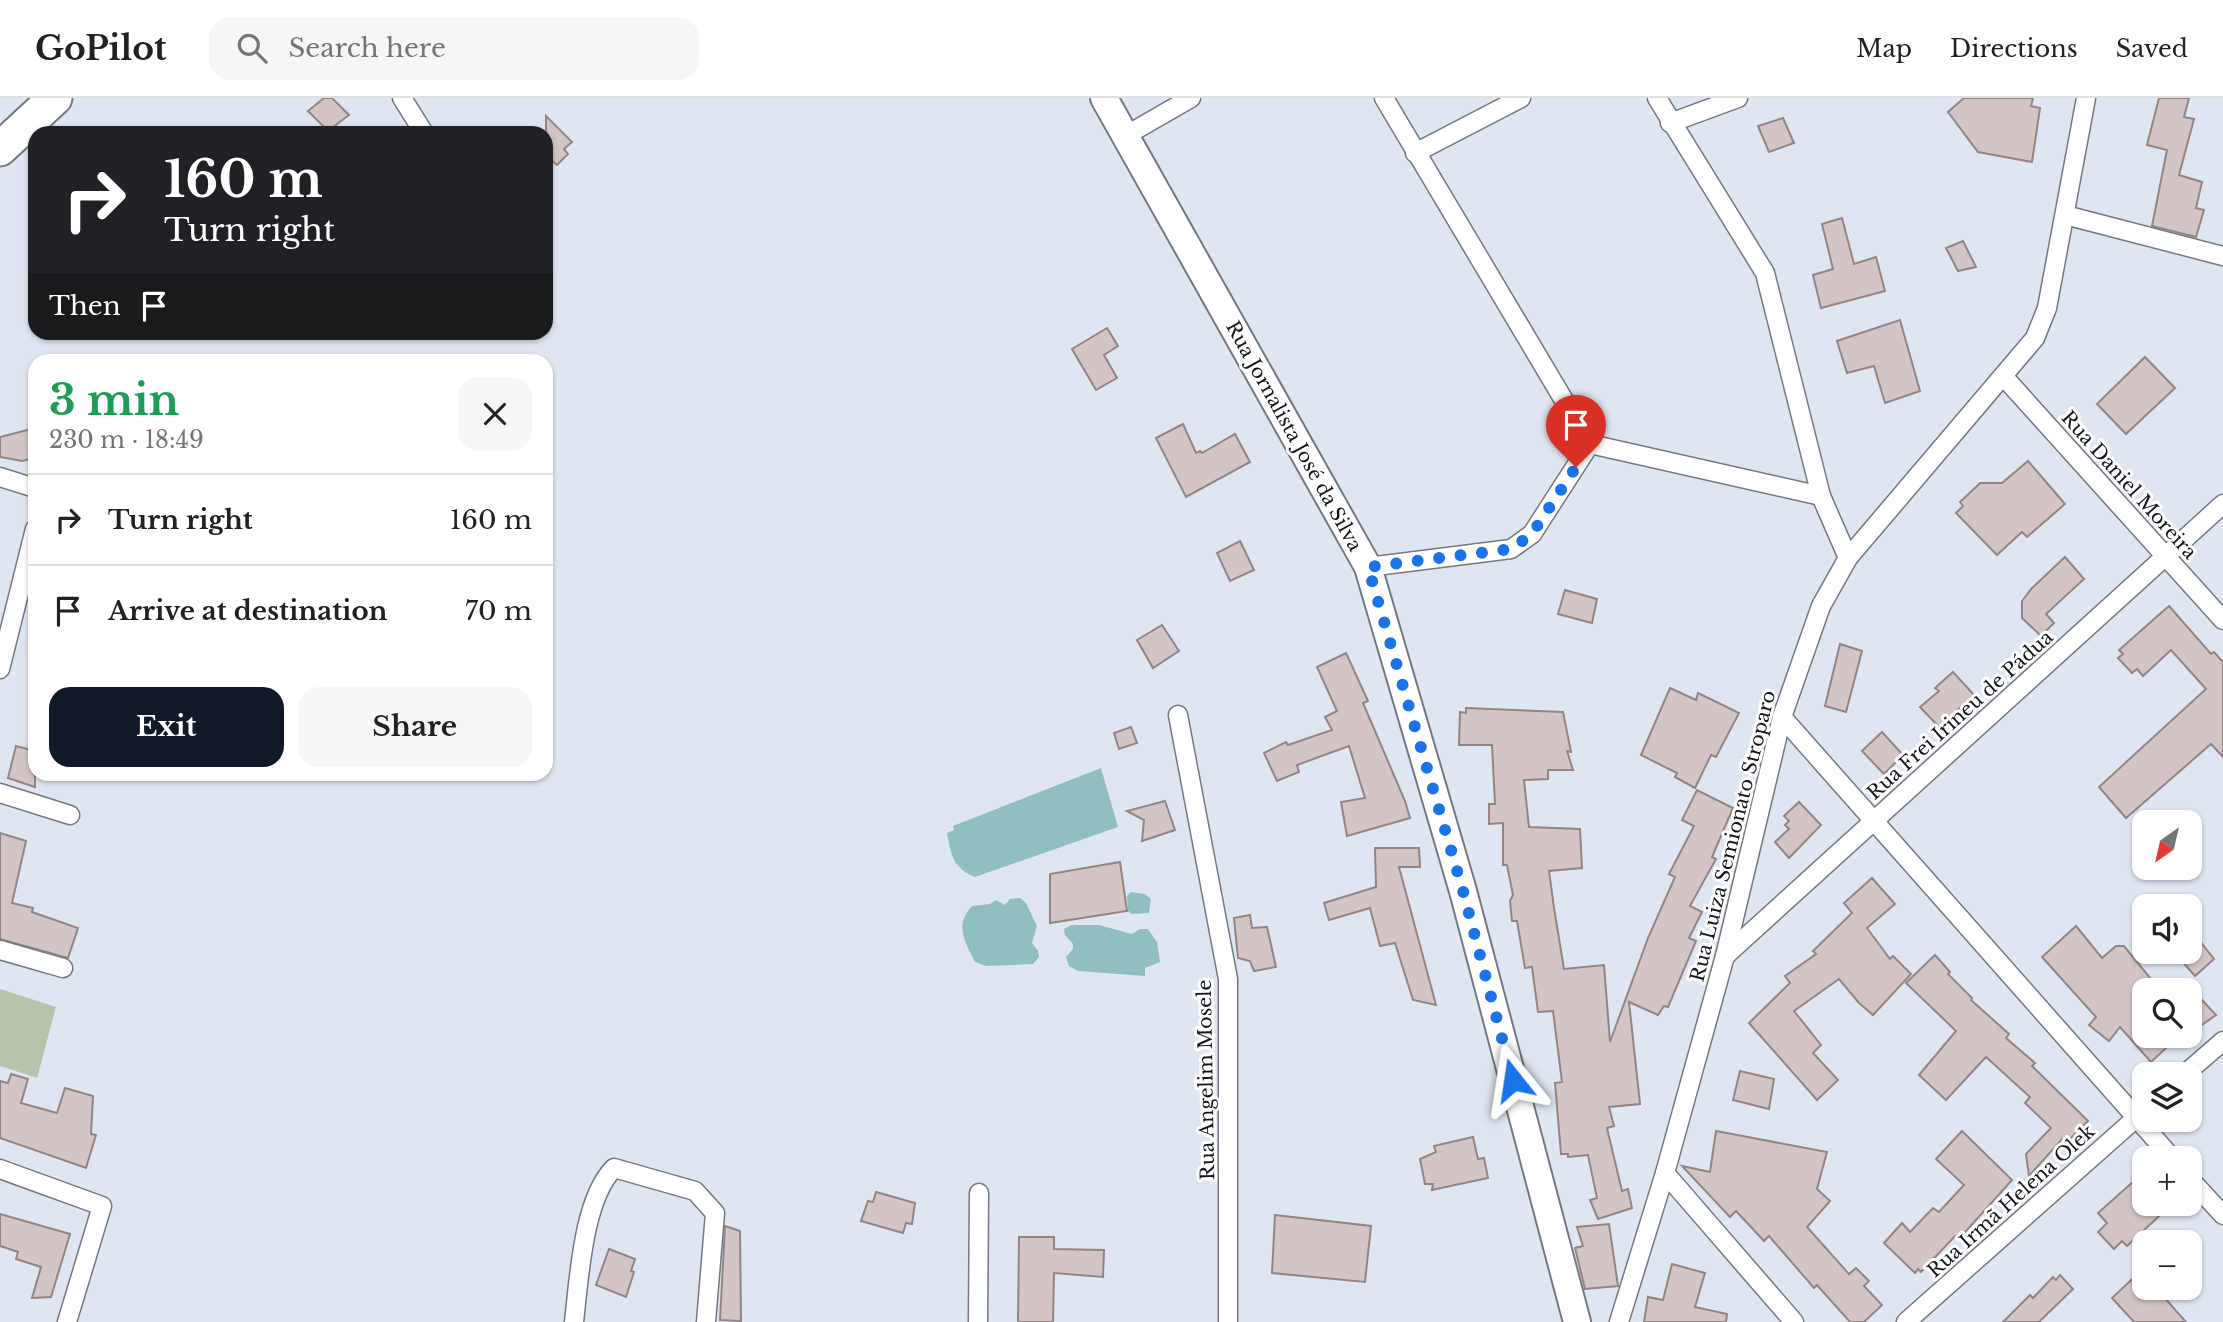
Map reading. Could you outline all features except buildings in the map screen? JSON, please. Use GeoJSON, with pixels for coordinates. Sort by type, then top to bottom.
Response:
{"type":"FeatureCollection","features":[{"type":"Feature","properties":{"kind":"highway"},"geometry":{"type":"LineString","coordinates":[[0,149],[55,98]]}},
{"type":"Feature","properties":{"kind":"main road","name":"Rua Jornalista José da Silva"},"geometry":{"type":"LineString","coordinates":[[1104,98],[1368,567],[1463,891],[1577,1322]]}},
{"type":"Feature","properties":{"kind":"street"},"geometry":{"type":"LineString","coordinates":[[402,98],[420,126]]}},
{"type":"Feature","properties":{"kind":"street"},"geometry":{"type":"LineString","coordinates":[[1125,136],[1191,98]]}},
{"type":"Feature","properties":{"kind":"street"},"geometry":{"type":"LineString","coordinates":[[1384,98],[1590,444],[1821,496]]}},
{"type":"Feature","properties":{"kind":"street"},"geometry":{"type":"LineString","coordinates":[[1415,153],[1521,98]]}},
{"type":"Feature","properties":{"kind":"street"},"geometry":{"type":"LineString","coordinates":[[1657,98],[1765,273],[1821,496],[1848,558]]}},
{"type":"Feature","properties":{"kind":"street"},"geometry":{"type":"LineString","coordinates":[[1670,123],[1738,98]]}},
{"type":"Feature","properties":{"kind":"street","name":"Rua Luiza Semionato Stroparo"},"geometry":{"type":"LineString","coordinates":[[1619,1322],[1665,1173],[1725,956],[1782,718],[1821,606],[1848,558],[2035,338],[2047,308],[2086,98]]}},
{"type":"Feature","properties":{"kind":"street"},"geometry":{"type":"LineString","coordinates":[[2066,215],[2223,256]]}},
{"type":"Feature","properties":{"kind":"street","name":"Rua Daniel Moreira"},"geometry":{"type":"LineString","coordinates":[[2004,377],[2223,621]]}},
{"type":"Feature","properties":{"kind":"street"},"geometry":{"type":"LineString","coordinates":[[1368,567],[1511,549],[1532,534],[1590,444]]}},
{"type":"Feature","properties":{"kind":"street"},"geometry":{"type":"LineString","coordinates":[[0,477],[28,486]]}},
{"type":"Feature","properties":{"kind":"street","name":"Rua Frei Irineu de Pádua"},"geometry":{"type":"LineString","coordinates":[[1725,956],[2223,504]]}},
{"type":"Feature","properties":{"kind":"street"},"geometry":{"type":"LineString","coordinates":[[0,669],[28,557]]}},
{"type":"Feature","properties":{"kind":"street","name":"Rua Angelim Mosele"},"geometry":{"type":"LineString","coordinates":[[1178,715],[1228,979],[1228,1322]]}},
{"type":"Feature","properties":{"kind":"street"},"geometry":{"type":"LineString","coordinates":[[1782,718],[2132,1106]]}},
{"type":"Feature","properties":{"kind":"street"},"geometry":{"type":"LineString","coordinates":[[0,793],[70,815]]}},
{"type":"Feature","properties":{"kind":"street"},"geometry":{"type":"LineString","coordinates":[[0,950],[64,968]]}},
{"type":"Feature","properties":{"kind":"street"},"geometry":{"type":"LineString","coordinates":[[2199,1062],[2223,1041]]}},
{"type":"Feature","properties":{"kind":"street","name":"Rua Irmã Helena Olek"},"geometry":{"type":"LineString","coordinates":[[1906,1322],[2132,1122]]}},
{"type":"Feature","properties":{"kind":"street"},"geometry":{"type":"LineString","coordinates":[[574,1322],[586,1229],[607,1175],[614,1168],[695,1191],[715,1213],[706,1322]]}},
{"type":"Feature","properties":{"kind":"street"},"geometry":{"type":"LineString","coordinates":[[0,1169],[102,1206],[67,1322]]}},
{"type":"Feature","properties":{"kind":"street"},"geometry":{"type":"LineString","coordinates":[[1665,1173],[1794,1322]]}},
{"type":"Feature","properties":{"kind":"street"},"geometry":{"type":"LineString","coordinates":[[2202,1192],[2223,1215]]}},
{"type":"Feature","properties":{"kind":"street"},"geometry":{"type":"LineString","coordinates":[[978,1322],[979,1193]]}},
{"type":"Feature","properties":{"kind":"shaded area"},"geometry":{"type":"Polygon","coordinates":[[[1101,768],[1118,827],[975,877],[958,865],[947,833],[954,830],[953,826],[1101,768]]]}},
{"type":"Feature","properties":{"kind":"shaded area"},"geometry":{"type":"Polygon","coordinates":[[[1131,892],[1145,894],[1151,899],[1149,913],[1132,914],[1128,911],[1127,896],[1131,892]]]}},
{"type":"Feature","properties":{"kind":"shaded area"},"geometry":{"type":"Polygon","coordinates":[[[1020,898],[1026,903],[1037,926],[1032,943],[1039,957],[1033,964],[986,966],[975,962],[963,934],[963,920],[967,913],[972,906],[990,904],[996,900],[1005,905],[1010,899],[1020,898]]]}},
{"type":"Feature","properties":{"kind":"shaded area"},"geometry":{"type":"Polygon","coordinates":[[[1072,925],[1099,925],[1132,934],[1140,929],[1148,929],[1157,942],[1160,962],[1145,968],[1145,976],[1078,971],[1069,966],[1066,957],[1073,949],[1073,944],[1065,935],[1064,929],[1072,925]]]}},
{"type":"Feature","properties":{"kind":"shaded area"},"geometry":{"type":"Polygon","coordinates":[[[0,989],[56,1007],[37,1078],[0,1066],[0,989]]]}},
{"type":"Feature","properties":{"kind":"route"},"geometry":{"type":"LineString","coordinates":[[1513,1080],[1463,891],[1368,567],[1511,549],[1532,534],[1576,467]]}}]}
